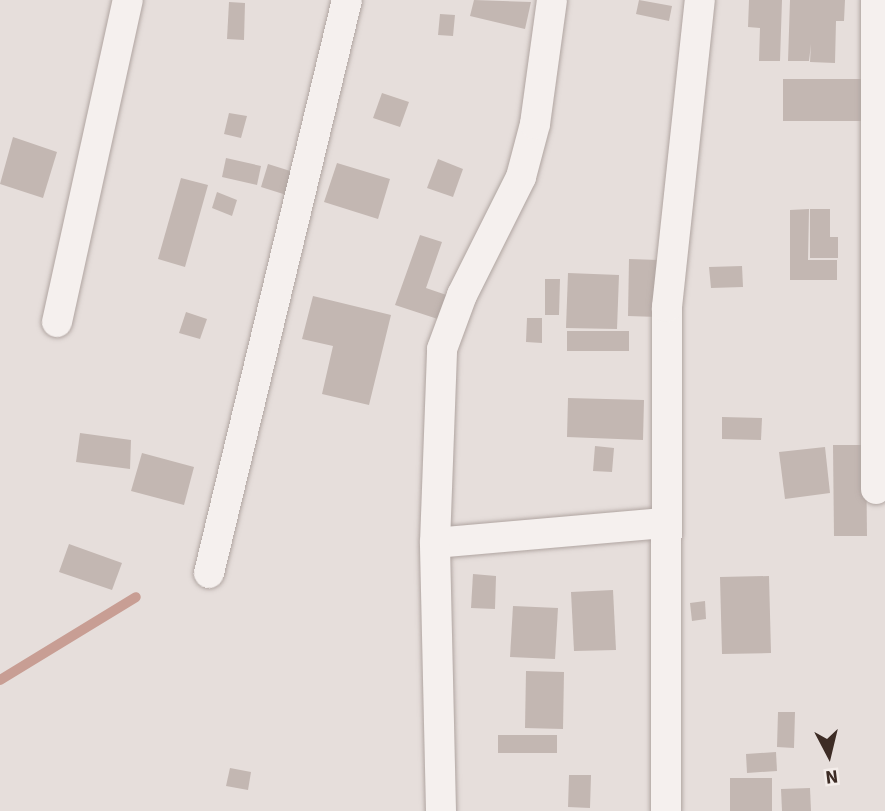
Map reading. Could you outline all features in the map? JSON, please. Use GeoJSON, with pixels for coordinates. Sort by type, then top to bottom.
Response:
{"type":"FeatureCollection","features":[{"type":"Feature","properties":{"kind":"street"},"geometry":{"type":"LineString","coordinates":[[57,322],[128,0]]}},
{"type":"Feature","properties":{"kind":"street"},"geometry":{"type":"LineString","coordinates":[[209,573],[347,0]]}},
{"type":"Feature","properties":{"kind":"street"},"geometry":{"type":"LineString","coordinates":[[441,811],[435,543],[442,349],[462,295],[522,177],[535,124],[552,0]]}},
{"type":"Feature","properties":{"kind":"street"},"geometry":{"type":"LineString","coordinates":[[666,811],[669,704],[663,523],[667,307],[700,0]]}},
{"type":"Feature","properties":{"kind":"street"},"geometry":{"type":"LineString","coordinates":[[876,0],[876,489]]}},
{"type":"Feature","properties":{"kind":"street"},"geometry":{"type":"LineString","coordinates":[[435,543],[663,523]]}},
{"type":"Feature","properties":{"kind":"building"},"geometry":{"type":"Polygon","coordinates":[[[474,0],[531,2],[525,29],[470,16],[474,0]]]}},
{"type":"Feature","properties":{"kind":"building"},"geometry":{"type":"Polygon","coordinates":[[[639,0],[672,6],[669,21],[636,14],[639,0]]]}},
{"type":"Feature","properties":{"kind":"building"},"geometry":{"type":"Polygon","coordinates":[[[749,0],[782,0],[780,61],[759,61],[760,28],[748,27],[749,0]]]}},
{"type":"Feature","properties":{"kind":"building"},"geometry":{"type":"Polygon","coordinates":[[[790,0],[845,0],[844,21],[836,21],[835,63],[810,62],[811,44],[809,61],[788,61],[790,0]]]}},
{"type":"Feature","properties":{"kind":"building"},"geometry":{"type":"Polygon","coordinates":[[[229,2],[245,3],[244,40],[227,39],[229,2]]]}},
{"type":"Feature","properties":{"kind":"building"},"geometry":{"type":"Polygon","coordinates":[[[440,14],[455,15],[453,36],[438,35],[440,14]]]}},
{"type":"Feature","properties":{"kind":"building"},"geometry":{"type":"Polygon","coordinates":[[[783,79],[867,79],[866,121],[783,121],[783,79]]]}},
{"type":"Feature","properties":{"kind":"building"},"geometry":{"type":"Polygon","coordinates":[[[382,93],[409,102],[400,127],[373,118],[382,93]]]}},
{"type":"Feature","properties":{"kind":"building"},"geometry":{"type":"Polygon","coordinates":[[[229,113],[247,116],[241,138],[224,134],[229,113]]]}},
{"type":"Feature","properties":{"kind":"building"},"geometry":{"type":"Polygon","coordinates":[[[13,137],[57,152],[43,198],[0,184],[13,137]]]}},
{"type":"Feature","properties":{"kind":"building"},"geometry":{"type":"Polygon","coordinates":[[[226,158],[261,166],[257,185],[222,177],[226,158]]]}},
{"type":"Feature","properties":{"kind":"building"},"geometry":{"type":"Polygon","coordinates":[[[438,159],[463,169],[453,197],[427,188],[438,159]]]}},
{"type":"Feature","properties":{"kind":"building"},"geometry":{"type":"Polygon","coordinates":[[[337,163],[390,179],[378,219],[324,202],[337,163]]]}},
{"type":"Feature","properties":{"kind":"building"},"geometry":{"type":"Polygon","coordinates":[[[268,164],[303,175],[296,198],[261,187],[268,164]]]}},
{"type":"Feature","properties":{"kind":"building"},"geometry":{"type":"Polygon","coordinates":[[[181,178],[208,185],[185,267],[158,259],[181,178]]]}},
{"type":"Feature","properties":{"kind":"building"},"geometry":{"type":"Polygon","coordinates":[[[217,192],[237,200],[232,216],[212,208],[217,192]]]}},
{"type":"Feature","properties":{"kind":"building"},"geometry":{"type":"Polygon","coordinates":[[[809,209],[808,260],[837,260],[837,280],[790,280],[790,210],[809,209]]]}},
{"type":"Feature","properties":{"kind":"building"},"geometry":{"type":"Polygon","coordinates":[[[810,209],[830,209],[830,237],[838,237],[838,258],[810,258],[810,209]]]}},
{"type":"Feature","properties":{"kind":"building"},"geometry":{"type":"Polygon","coordinates":[[[420,235],[442,242],[426,288],[461,300],[453,324],[395,305],[420,235]]]}},
{"type":"Feature","properties":{"kind":"building"},"geometry":{"type":"Polygon","coordinates":[[[629,259],[659,260],[658,317],[628,316],[629,259]]]}},
{"type":"Feature","properties":{"kind":"building"},"geometry":{"type":"Polygon","coordinates":[[[742,266],[743,287],[711,288],[709,267],[742,266]]]}},
{"type":"Feature","properties":{"kind":"building"},"geometry":{"type":"Polygon","coordinates":[[[568,273],[619,275],[617,329],[566,328],[568,273]]]}},
{"type":"Feature","properties":{"kind":"building"},"geometry":{"type":"Polygon","coordinates":[[[545,279],[560,279],[559,315],[545,315],[545,279]]]}},
{"type":"Feature","properties":{"kind":"building"},"geometry":{"type":"Polygon","coordinates":[[[313,296],[391,315],[369,405],[322,394],[333,346],[302,339],[313,296]]]}},
{"type":"Feature","properties":{"kind":"building"},"geometry":{"type":"Polygon","coordinates":[[[186,312],[207,319],[200,339],[179,333],[186,312]]]}},
{"type":"Feature","properties":{"kind":"building"},"geometry":{"type":"Polygon","coordinates":[[[527,318],[542,318],[542,343],[526,342],[527,318]]]}},
{"type":"Feature","properties":{"kind":"building"},"geometry":{"type":"Polygon","coordinates":[[[567,331],[629,331],[629,351],[567,351],[567,331]]]}},
{"type":"Feature","properties":{"kind":"building"},"geometry":{"type":"Polygon","coordinates":[[[568,398],[644,400],[643,440],[567,437],[568,398]]]}},
{"type":"Feature","properties":{"kind":"building"},"geometry":{"type":"Polygon","coordinates":[[[722,417],[762,418],[761,440],[722,439],[722,417]]]}},
{"type":"Feature","properties":{"kind":"building"},"geometry":{"type":"Polygon","coordinates":[[[80,433],[131,440],[130,469],[76,462],[80,433]]]}},
{"type":"Feature","properties":{"kind":"building"},"geometry":{"type":"Polygon","coordinates":[[[833,445],[866,445],[867,536],[834,536],[833,445]]]}},
{"type":"Feature","properties":{"kind":"building"},"geometry":{"type":"Polygon","coordinates":[[[595,446],[614,448],[612,472],[593,471],[595,446]]]}},
{"type":"Feature","properties":{"kind":"building"},"geometry":{"type":"Polygon","coordinates":[[[825,447],[830,493],[785,499],[779,452],[825,447]]]}},
{"type":"Feature","properties":{"kind":"building"},"geometry":{"type":"Polygon","coordinates":[[[142,453],[194,467],[184,505],[131,491],[142,453]]]}},
{"type":"Feature","properties":{"kind":"building"},"geometry":{"type":"Polygon","coordinates":[[[69,544],[122,563],[112,590],[59,572],[69,544]]]}},
{"type":"Feature","properties":{"kind":"building"},"geometry":{"type":"Polygon","coordinates":[[[473,574],[496,576],[495,609],[471,608],[473,574]]]}},
{"type":"Feature","properties":{"kind":"building"},"geometry":{"type":"Polygon","coordinates":[[[769,576],[771,653],[722,654],[720,577],[769,576]]]}},
{"type":"Feature","properties":{"kind":"building"},"geometry":{"type":"Polygon","coordinates":[[[613,590],[616,650],[574,651],[571,592],[613,590]]]}},
{"type":"Feature","properties":{"kind":"building"},"geometry":{"type":"Polygon","coordinates":[[[705,601],[706,619],[692,621],[690,603],[705,601]]]}},
{"type":"Feature","properties":{"kind":"building"},"geometry":{"type":"Polygon","coordinates":[[[513,606],[558,608],[555,659],[510,657],[513,606]]]}},
{"type":"Feature","properties":{"kind":"building"},"geometry":{"type":"Polygon","coordinates":[[[526,671],[564,672],[563,729],[525,728],[526,671]]]}},
{"type":"Feature","properties":{"kind":"building"},"geometry":{"type":"Polygon","coordinates":[[[778,712],[795,712],[794,748],[777,747],[778,712]]]}},
{"type":"Feature","properties":{"kind":"building"},"geometry":{"type":"Polygon","coordinates":[[[498,735],[557,735],[557,753],[498,753],[498,735]]]}},
{"type":"Feature","properties":{"kind":"building"},"geometry":{"type":"Polygon","coordinates":[[[776,752],[777,771],[747,773],[746,754],[776,752]]]}},
{"type":"Feature","properties":{"kind":"building"},"geometry":{"type":"Polygon","coordinates":[[[230,768],[251,772],[248,790],[226,786],[230,768]]]}},
{"type":"Feature","properties":{"kind":"building"},"geometry":{"type":"Polygon","coordinates":[[[569,775],[591,775],[590,808],[568,807],[569,775]]]}},
{"type":"Feature","properties":{"kind":"building"},"geometry":{"type":"Polygon","coordinates":[[[730,778],[772,778],[772,811],[730,811],[730,778]]]}},
{"type":"Feature","properties":{"kind":"building"},"geometry":{"type":"Polygon","coordinates":[[[810,788],[811,811],[782,811],[781,789],[810,788]]]}},
{"type":"Feature","properties":{"kind":"waterway"},"geometry":{"type":"LineString","coordinates":[[0,680],[136,597]]}}]}
